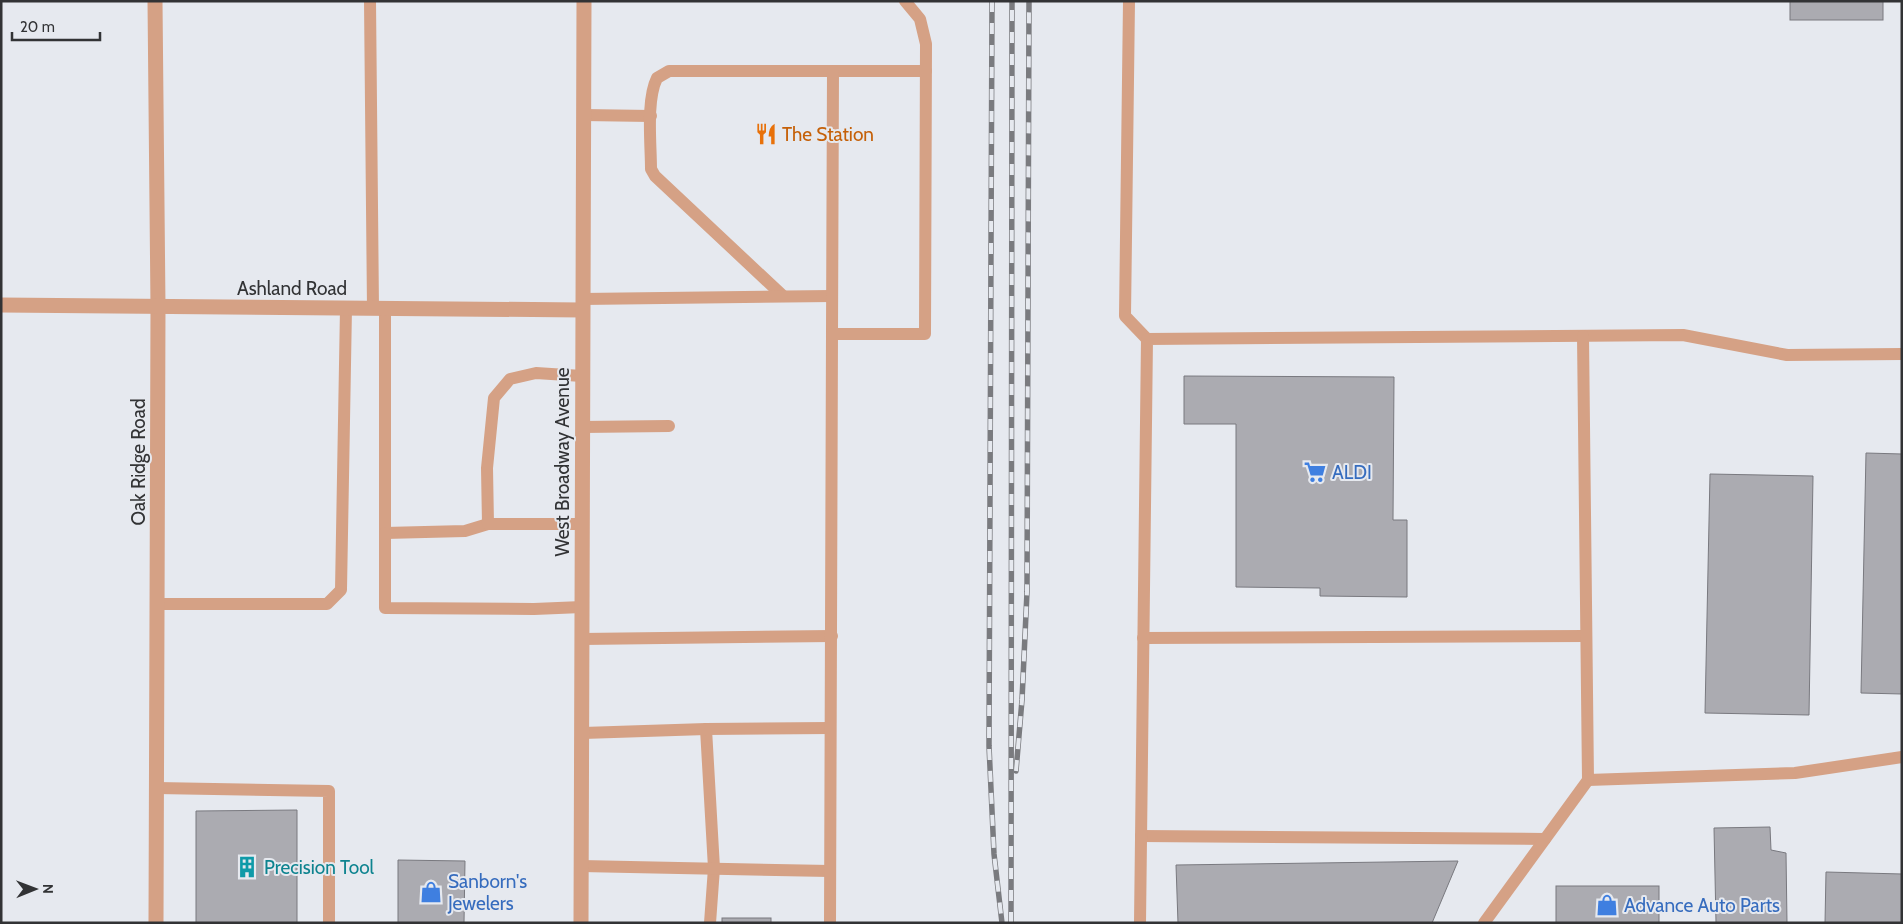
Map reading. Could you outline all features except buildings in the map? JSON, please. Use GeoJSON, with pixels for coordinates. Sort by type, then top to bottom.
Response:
{"type":"FeatureCollection","features":[{"type":"Feature","properties":{"kind":"street","name":"Oak Ridge Road"},"geometry":{"type":"LineString","coordinates":[[155,1],[158,307],[156,923]]}},
{"type":"Feature","properties":{"kind":"street","name":"West Broadway Avenue"},"geometry":{"type":"LineString","coordinates":[[581,923],[584,1]]}},
{"type":"Feature","properties":{"kind":"street","name":"Ashland Road"},"geometry":{"type":"LineString","coordinates":[[1,305],[379,309],[582,304]]}},
{"type":"Feature","properties":{"kind":"lane"},"geometry":{"type":"LineString","coordinates":[[370,1],[386,533],[385,608],[534,609],[582,607]]}},
{"type":"Feature","properties":{"kind":"lane"},"geometry":{"type":"LineString","coordinates":[[832,334],[925,334],[926,71],[924,31],[920,19],[905,1]]}},
{"type":"Feature","properties":{"kind":"lane"},"geometry":{"type":"LineString","coordinates":[[1128,1],[1125,316],[1147,339],[1140,923]]}},
{"type":"Feature","properties":{"kind":"lane"},"geometry":{"type":"LineString","coordinates":[[783,296],[654,176],[651,169],[653,84],[662,73],[669,71],[926,71]]}},
{"type":"Feature","properties":{"kind":"lane"},"geometry":{"type":"LineString","coordinates":[[830,923],[833,71]]}},
{"type":"Feature","properties":{"kind":"lane"},"geometry":{"type":"LineString","coordinates":[[583,115],[651,116]]}},
{"type":"Feature","properties":{"kind":"lane"},"geometry":{"type":"LineString","coordinates":[[582,304],[783,296],[832,296]]}},
{"type":"Feature","properties":{"kind":"lane"},"geometry":{"type":"LineString","coordinates":[[157,604],[327,604],[341,590],[346,308]]}},
{"type":"Feature","properties":{"kind":"lane"},"geometry":{"type":"LineString","coordinates":[[1147,339],[1683,335],[1788,355],[1902,354]]}},
{"type":"Feature","properties":{"kind":"lane"},"geometry":{"type":"LineString","coordinates":[[1484,923],[1588,780],[1582,336]]}},
{"type":"Feature","properties":{"kind":"lane"},"geometry":{"type":"LineString","coordinates":[[488,524],[487,468],[494,398],[510,379],[536,373],[582,376]]}},
{"type":"Feature","properties":{"kind":"lane"},"geometry":{"type":"LineString","coordinates":[[582,427],[669,426]]}},
{"type":"Feature","properties":{"kind":"lane"},"geometry":{"type":"LineString","coordinates":[[386,533],[465,531],[488,524],[582,524]]}},
{"type":"Feature","properties":{"kind":"lane"},"geometry":{"type":"LineString","coordinates":[[582,639],[832,636]]}},
{"type":"Feature","properties":{"kind":"lane"},"geometry":{"type":"LineString","coordinates":[[1144,638],[1586,636]]}},
{"type":"Feature","properties":{"kind":"lane"},"geometry":{"type":"LineString","coordinates":[[583,733],[706,729],[830,728]]}},
{"type":"Feature","properties":{"kind":"lane"},"geometry":{"type":"LineString","coordinates":[[706,729],[714,868],[710,923]]}},
{"type":"Feature","properties":{"kind":"lane"},"geometry":{"type":"LineString","coordinates":[[1588,780],[1795,773],[1902,757]]}},
{"type":"Feature","properties":{"kind":"lane"},"geometry":{"type":"LineString","coordinates":[[156,788],[328,791],[329,923]]}},
{"type":"Feature","properties":{"kind":"lane"},"geometry":{"type":"LineString","coordinates":[[1141,836],[1544,839]]}},
{"type":"Feature","properties":{"kind":"lane"},"geometry":{"type":"LineString","coordinates":[[581,866],[830,871]]}},
{"type":"Feature","properties":{"kind":"railway"},"geometry":{"type":"LineString","coordinates":[[992,1],[989,746],[994,854],[1002,923]]}},
{"type":"Feature","properties":{"kind":"railway"},"geometry":{"type":"LineString","coordinates":[[1011,923],[1012,1]]}},
{"type":"Feature","properties":{"kind":"railway"},"geometry":{"type":"LineString","coordinates":[[1016,771],[1022,700],[1027,592],[1029,1]]}},
{"type":"Feature","properties":{"kind":"place","name":"The Station"},"geometry":{"type":"Point","coordinates":[766,134]}},
{"type":"Feature","properties":{"kind":"place","name":"ALDI"},"geometry":{"type":"Point","coordinates":[1315,472]}},
{"type":"Feature","properties":{"kind":"place","name":"Precision Tool"},"geometry":{"type":"Point","coordinates":[247,867]}},
{"type":"Feature","properties":{"kind":"place","name":"Sanborn's Jewelers"},"geometry":{"type":"Point","coordinates":[431,892]}},
{"type":"Feature","properties":{"kind":"place","name":"Advance Auto Parts"},"geometry":{"type":"Point","coordinates":[1607,905]}}]}
